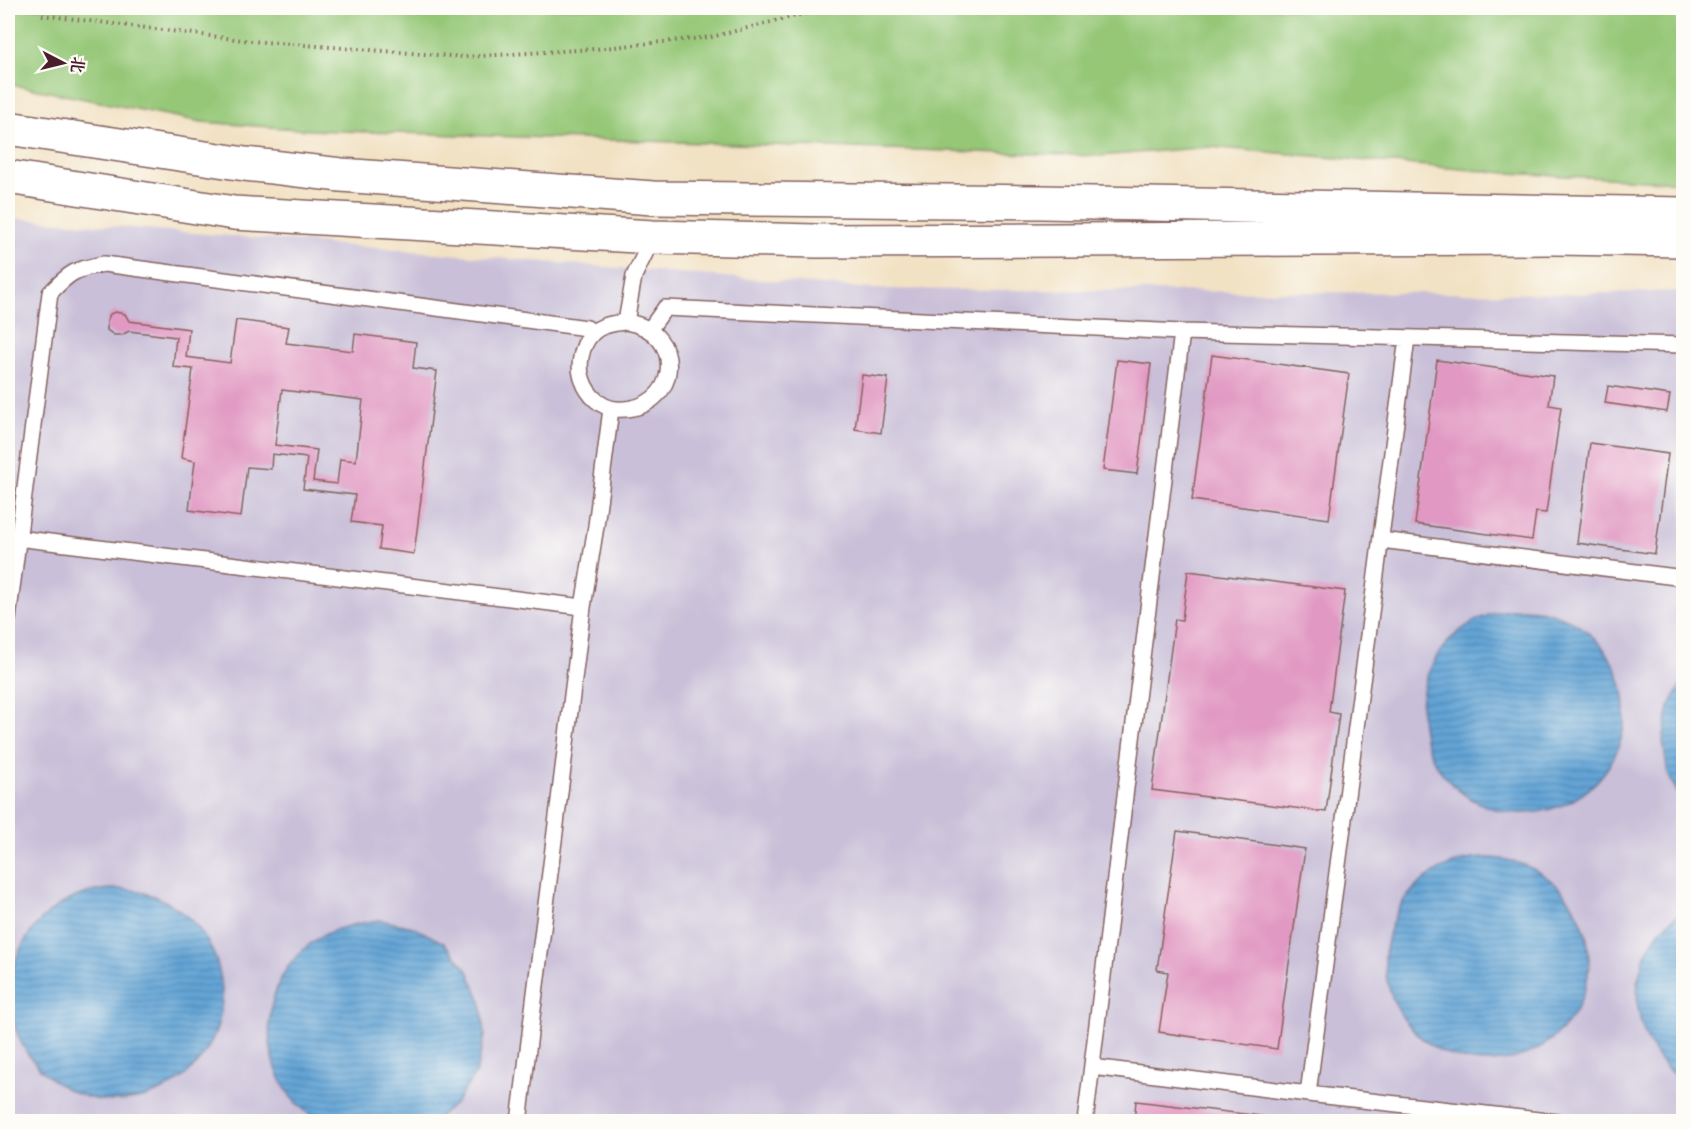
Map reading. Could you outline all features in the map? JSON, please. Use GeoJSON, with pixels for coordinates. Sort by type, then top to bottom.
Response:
{"type":"FeatureCollection","features":[{"type":"Feature","properties":{"kind":"main road"},"geometry":{"type":"LineString","coordinates":[[8,128],[245,164],[341,176],[653,198],[1041,202],[1683,214]]}},
{"type":"Feature","properties":{"kind":"main road"},"geometry":{"type":"LineString","coordinates":[[8,177],[234,213],[653,237],[815,241],[1530,238],[1683,240]]}},
{"type":"Feature","properties":{"kind":"lane"},"geometry":{"type":"LineString","coordinates":[[626,322],[634,276],[653,237]]}},
{"type":"Feature","properties":{"kind":"lane"},"geometry":{"type":"LineString","coordinates":[[8,619],[50,293],[69,273],[84,267],[104,264],[587,328],[592,333]]}},
{"type":"Feature","properties":{"kind":"lane"},"geometry":{"type":"LineString","coordinates":[[650,329],[665,308],[1182,332],[1683,345]]}},
{"type":"Feature","properties":{"kind":"lane"},"geometry":{"type":"LineString","coordinates":[[626,322],[650,329],[661,340],[668,354],[669,369],[665,384],[657,397],[644,406],[630,410],[611,409],[601,404],[589,393],[582,380],[580,365],[583,350],[592,333],[612,323],[626,322]]}},
{"type":"Feature","properties":{"kind":"lane"},"geometry":{"type":"LineString","coordinates":[[1085,1122],[1182,332]]}},
{"type":"Feature","properties":{"kind":"lane"},"geometry":{"type":"LineString","coordinates":[[1308,1094],[1407,338]]}},
{"type":"Feature","properties":{"kind":"lane"},"geometry":{"type":"LineString","coordinates":[[519,1122],[583,607],[611,409]]}},
{"type":"Feature","properties":{"kind":"lane"},"geometry":{"type":"LineString","coordinates":[[17,538],[583,607]]}},
{"type":"Feature","properties":{"kind":"lane"},"geometry":{"type":"LineString","coordinates":[[1381,540],[1683,578]]}},
{"type":"Feature","properties":{"kind":"lane"},"geometry":{"type":"LineString","coordinates":[[1092,1067],[1557,1122]]}},
{"type":"Feature","properties":{"kind":"path"},"geometry":{"type":"LineString","coordinates":[[42,15],[251,41],[464,57],[594,49],[711,37],[828,8]]}},
{"type":"Feature","properties":{"kind":"shaded area"},"geometry":{"type":"Polygon","coordinates":[[[12,218],[873,289],[1571,294],[1683,291],[1683,1121],[8,1122],[8,253],[12,218]]]}},
{"type":"Feature","properties":{"kind":"green space"},"geometry":{"type":"Polygon","coordinates":[[[8,8],[1683,8],[1683,182],[1507,173],[1210,147],[1099,156],[310,130],[202,122],[8,84],[8,8]]]}},
{"type":"Feature","properties":{"kind":"water"},"geometry":{"type":"Polygon","coordinates":[[[1513,609],[1533,609],[1562,616],[1588,632],[1602,646],[1618,672],[1625,711],[1618,750],[1602,776],[1588,790],[1553,809],[1533,813],[1513,813],[1484,806],[1458,790],[1444,776],[1425,741],[1421,721],[1421,701],[1428,672],[1444,646],[1458,632],[1493,613],[1513,609]]]}},
{"type":"Feature","properties":{"kind":"water"},"geometry":{"type":"Polygon","coordinates":[[[1683,681],[1683,804],[1668,774],[1663,741],[1669,707],[1683,681]]]}},
{"type":"Feature","properties":{"kind":"water"},"geometry":{"type":"Polygon","coordinates":[[[1477,858],[1497,858],[1517,862],[1535,870],[1552,881],[1566,895],[1585,930],[1589,960],[1585,990],[1577,1008],[1566,1025],[1552,1039],[1517,1058],[1497,1062],[1477,1062],[1457,1058],[1439,1050],[1422,1039],[1408,1025],[1389,990],[1385,970],[1385,950],[1389,930],[1397,912],[1408,895],[1422,881],[1457,862],[1477,858]]]}},
{"type":"Feature","properties":{"kind":"water"},"geometry":{"type":"Polygon","coordinates":[[[106,889],[126,889],[147,893],[166,901],[184,913],[198,927],[210,945],[218,964],[222,995],[218,1026],[210,1045],[198,1063],[184,1077],[166,1089],[147,1097],[126,1101],[106,1101],[85,1097],[66,1089],[48,1077],[34,1063],[22,1045],[14,1026],[10,1005],[10,985],[14,964],[22,945],[34,927],[48,913],[66,901],[85,893],[106,889]]]}},
{"type":"Feature","properties":{"kind":"water"},"geometry":{"type":"Polygon","coordinates":[[[1683,910],[1683,1083],[1654,1051],[1644,1032],[1637,992],[1640,971],[1647,951],[1659,932],[1683,910]]]}},
{"type":"Feature","properties":{"kind":"water"},"geometry":{"type":"Polygon","coordinates":[[[379,920],[413,927],[444,943],[467,969],[481,1001],[485,1036],[476,1072],[456,1103],[433,1121],[318,1121],[291,1097],[280,1078],[269,1035],[270,1014],[275,993],[284,973],[297,956],[314,941],[337,929],[379,920]]]}},
{"type":"Feature","properties":{"kind":"building"},"geometry":{"type":"Polygon","coordinates":[[[115,312],[125,314],[129,321],[189,329],[186,357],[230,363],[236,320],[289,327],[286,343],[353,351],[355,334],[416,342],[413,368],[437,371],[414,554],[379,549],[382,526],[351,522],[355,495],[303,489],[307,458],[272,454],[271,469],[247,467],[241,517],[189,510],[195,461],[181,458],[193,369],[173,367],[176,337],[129,331],[122,335],[114,335],[107,330],[110,314],[115,312]],[[282,390],[275,445],[317,450],[313,481],[337,484],[340,459],[356,461],[363,400],[282,390]]]}},
{"type":"Feature","properties":{"kind":"building"},"geometry":{"type":"Polygon","coordinates":[[[1212,355],[1349,374],[1329,519],[1192,500],[1212,355]]]}},
{"type":"Feature","properties":{"kind":"building"},"geometry":{"type":"Polygon","coordinates":[[[1117,360],[1151,364],[1137,474],[1103,470],[1117,360]]]}},
{"type":"Feature","properties":{"kind":"building"},"geometry":{"type":"Polygon","coordinates":[[[1437,360],[1553,376],[1549,405],[1561,407],[1546,513],[1536,512],[1532,540],[1415,524],[1437,360]]]}},
{"type":"Feature","properties":{"kind":"building"},"geometry":{"type":"Polygon","coordinates":[[[862,375],[888,378],[881,433],[855,429],[862,375]]]}},
{"type":"Feature","properties":{"kind":"building"},"geometry":{"type":"Polygon","coordinates":[[[1608,386],[1670,395],[1667,412],[1605,403],[1608,386]]]}},
{"type":"Feature","properties":{"kind":"building"},"geometry":{"type":"Polygon","coordinates":[[[1590,443],[1668,454],[1655,554],[1577,543],[1590,443]]]}},
{"type":"Feature","properties":{"kind":"building"},"geometry":{"type":"Polygon","coordinates":[[[1188,571],[1345,591],[1329,712],[1339,714],[1326,812],[1152,790],[1175,619],[1182,620],[1188,571]]]}},
{"type":"Feature","properties":{"kind":"building"},"geometry":{"type":"Polygon","coordinates":[[[1177,831],[1305,849],[1277,1049],[1159,1032],[1168,972],[1157,970],[1177,831]]]}},
{"type":"Feature","properties":{"kind":"building"},"geometry":{"type":"Polygon","coordinates":[[[1136,1101],[1293,1120],[1293,1122],[1134,1122],[1136,1101]]]}}]}
